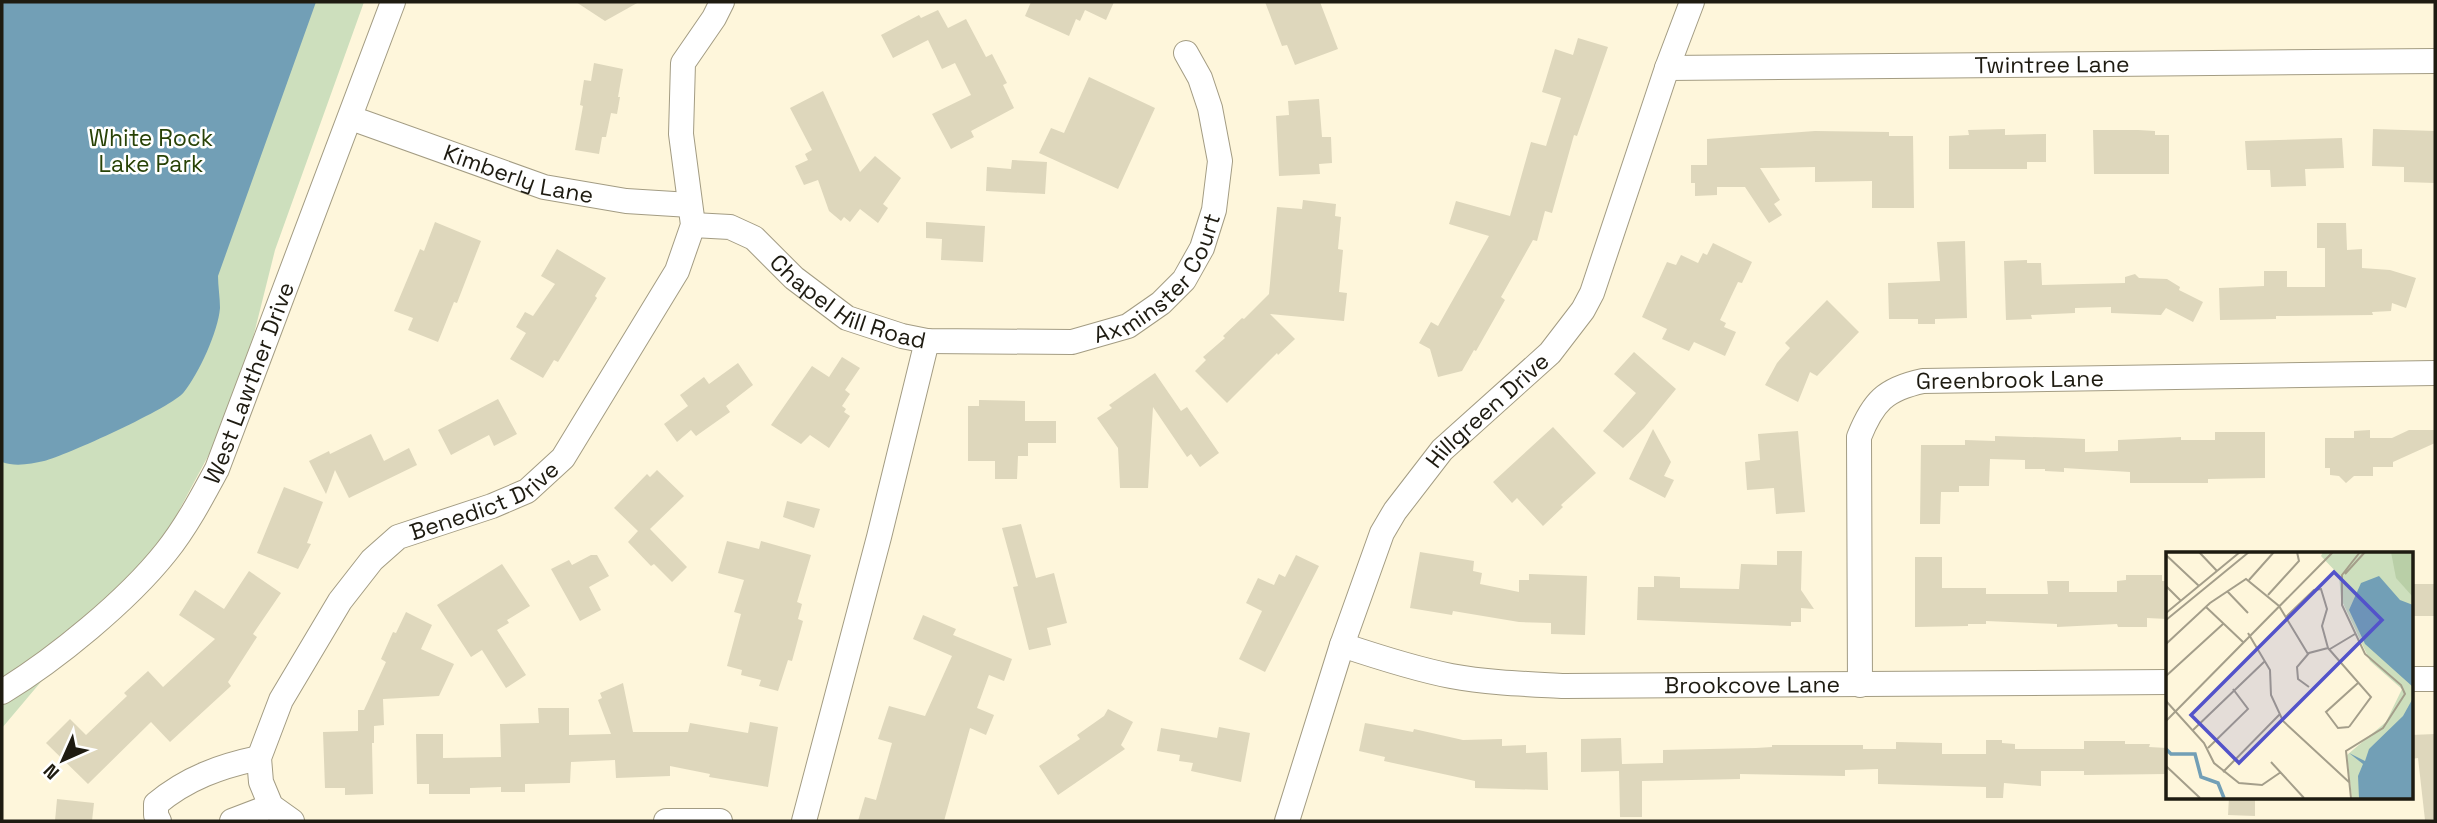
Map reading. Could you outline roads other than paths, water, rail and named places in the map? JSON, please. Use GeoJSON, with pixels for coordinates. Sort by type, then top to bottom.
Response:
{"type":"FeatureCollection","features":[{"type":"Feature","properties":{"kind":"street","name":"West Lawther Drive"},"geometry":{"type":"LineString","coordinates":[[2,692],[99,619],[166,551],[197,506],[217,469],[393,2]]}},
{"type":"Feature","properties":{"kind":"street"},"geometry":{"type":"LineString","coordinates":[[691,215],[681,134],[683,63],[722,2]]}},
{"type":"Feature","properties":{"kind":"street","name":"Hillgreen Drive"},"geometry":{"type":"LineString","coordinates":[[1287,821],[1342,645],[1382,533],[1395,511],[1442,450],[1550,353],[1583,310],[1592,293],[1667,68],[1692,2]]}},
{"type":"Feature","properties":{"kind":"street","name":"Axminster Court"},"geometry":{"type":"LineString","coordinates":[[926,341],[1072,342],[1128,326],[1161,303],[1184,279],[1202,248],[1214,210],[1220,161],[1210,108],[1200,78],[1186,53]]}},
{"type":"Feature","properties":{"kind":"street","name":"Twintree Lane"},"geometry":{"type":"LineString","coordinates":[[1667,68],[2435,61]]}},
{"type":"Feature","properties":{"kind":"street","name":"Kimberly Lane"},"geometry":{"type":"LineString","coordinates":[[351,118],[544,187],[691,215]]}},
{"type":"Feature","properties":{"kind":"street","name":"Chapel Hill Road"},"geometry":{"type":"LineString","coordinates":[[691,215],[730,227],[754,238],[794,278],[847,318],[926,341],[879,537],[804,821]]}},
{"type":"Feature","properties":{"kind":"street","name":"Benedict Drive"},"geometry":{"type":"LineString","coordinates":[[259,758],[281,700],[340,601],[372,560],[398,537],[492,506],[527,491],[563,458],[677,271],[691,215]]}},
{"type":"Feature","properties":{"kind":"street","name":"Greenbrook Lane"},"geometry":{"type":"LineString","coordinates":[[1860,685],[1859,437],[1869,413],[1889,391],[1923,381],[2435,373]]}},
{"type":"Feature","properties":{"kind":"street","name":"Brookcove Lane"},"geometry":{"type":"LineString","coordinates":[[1342,645],[1452,676],[1564,686],[2166,682]]}},
{"type":"Feature","properties":{"kind":"street"},"geometry":{"type":"LineString","coordinates":[[2412,679],[2435,679]]}},
{"type":"Feature","properties":{"kind":"street"},"geometry":{"type":"LineString","coordinates":[[159,821],[156,804],[173,790],[223,765],[259,758],[261,782],[271,806],[292,821]]}},
{"type":"Feature","properties":{"kind":"street"},"geometry":{"type":"LineString","coordinates":[[232,821],[271,806]]}},
{"type":"Feature","properties":{"kind":"street"},"geometry":{"type":"LineString","coordinates":[[666,821],[720,821]]}},
{"type":"Feature","properties":{"kind":"water","name":"White Rock Lake Park"},"geometry":{"type":"Polygon","coordinates":[[[2,2],[316,2],[218,276],[220,308],[216,329],[190,384],[176,399],[118,430],[56,457],[23,464],[2,462],[2,2]]]}}]}
